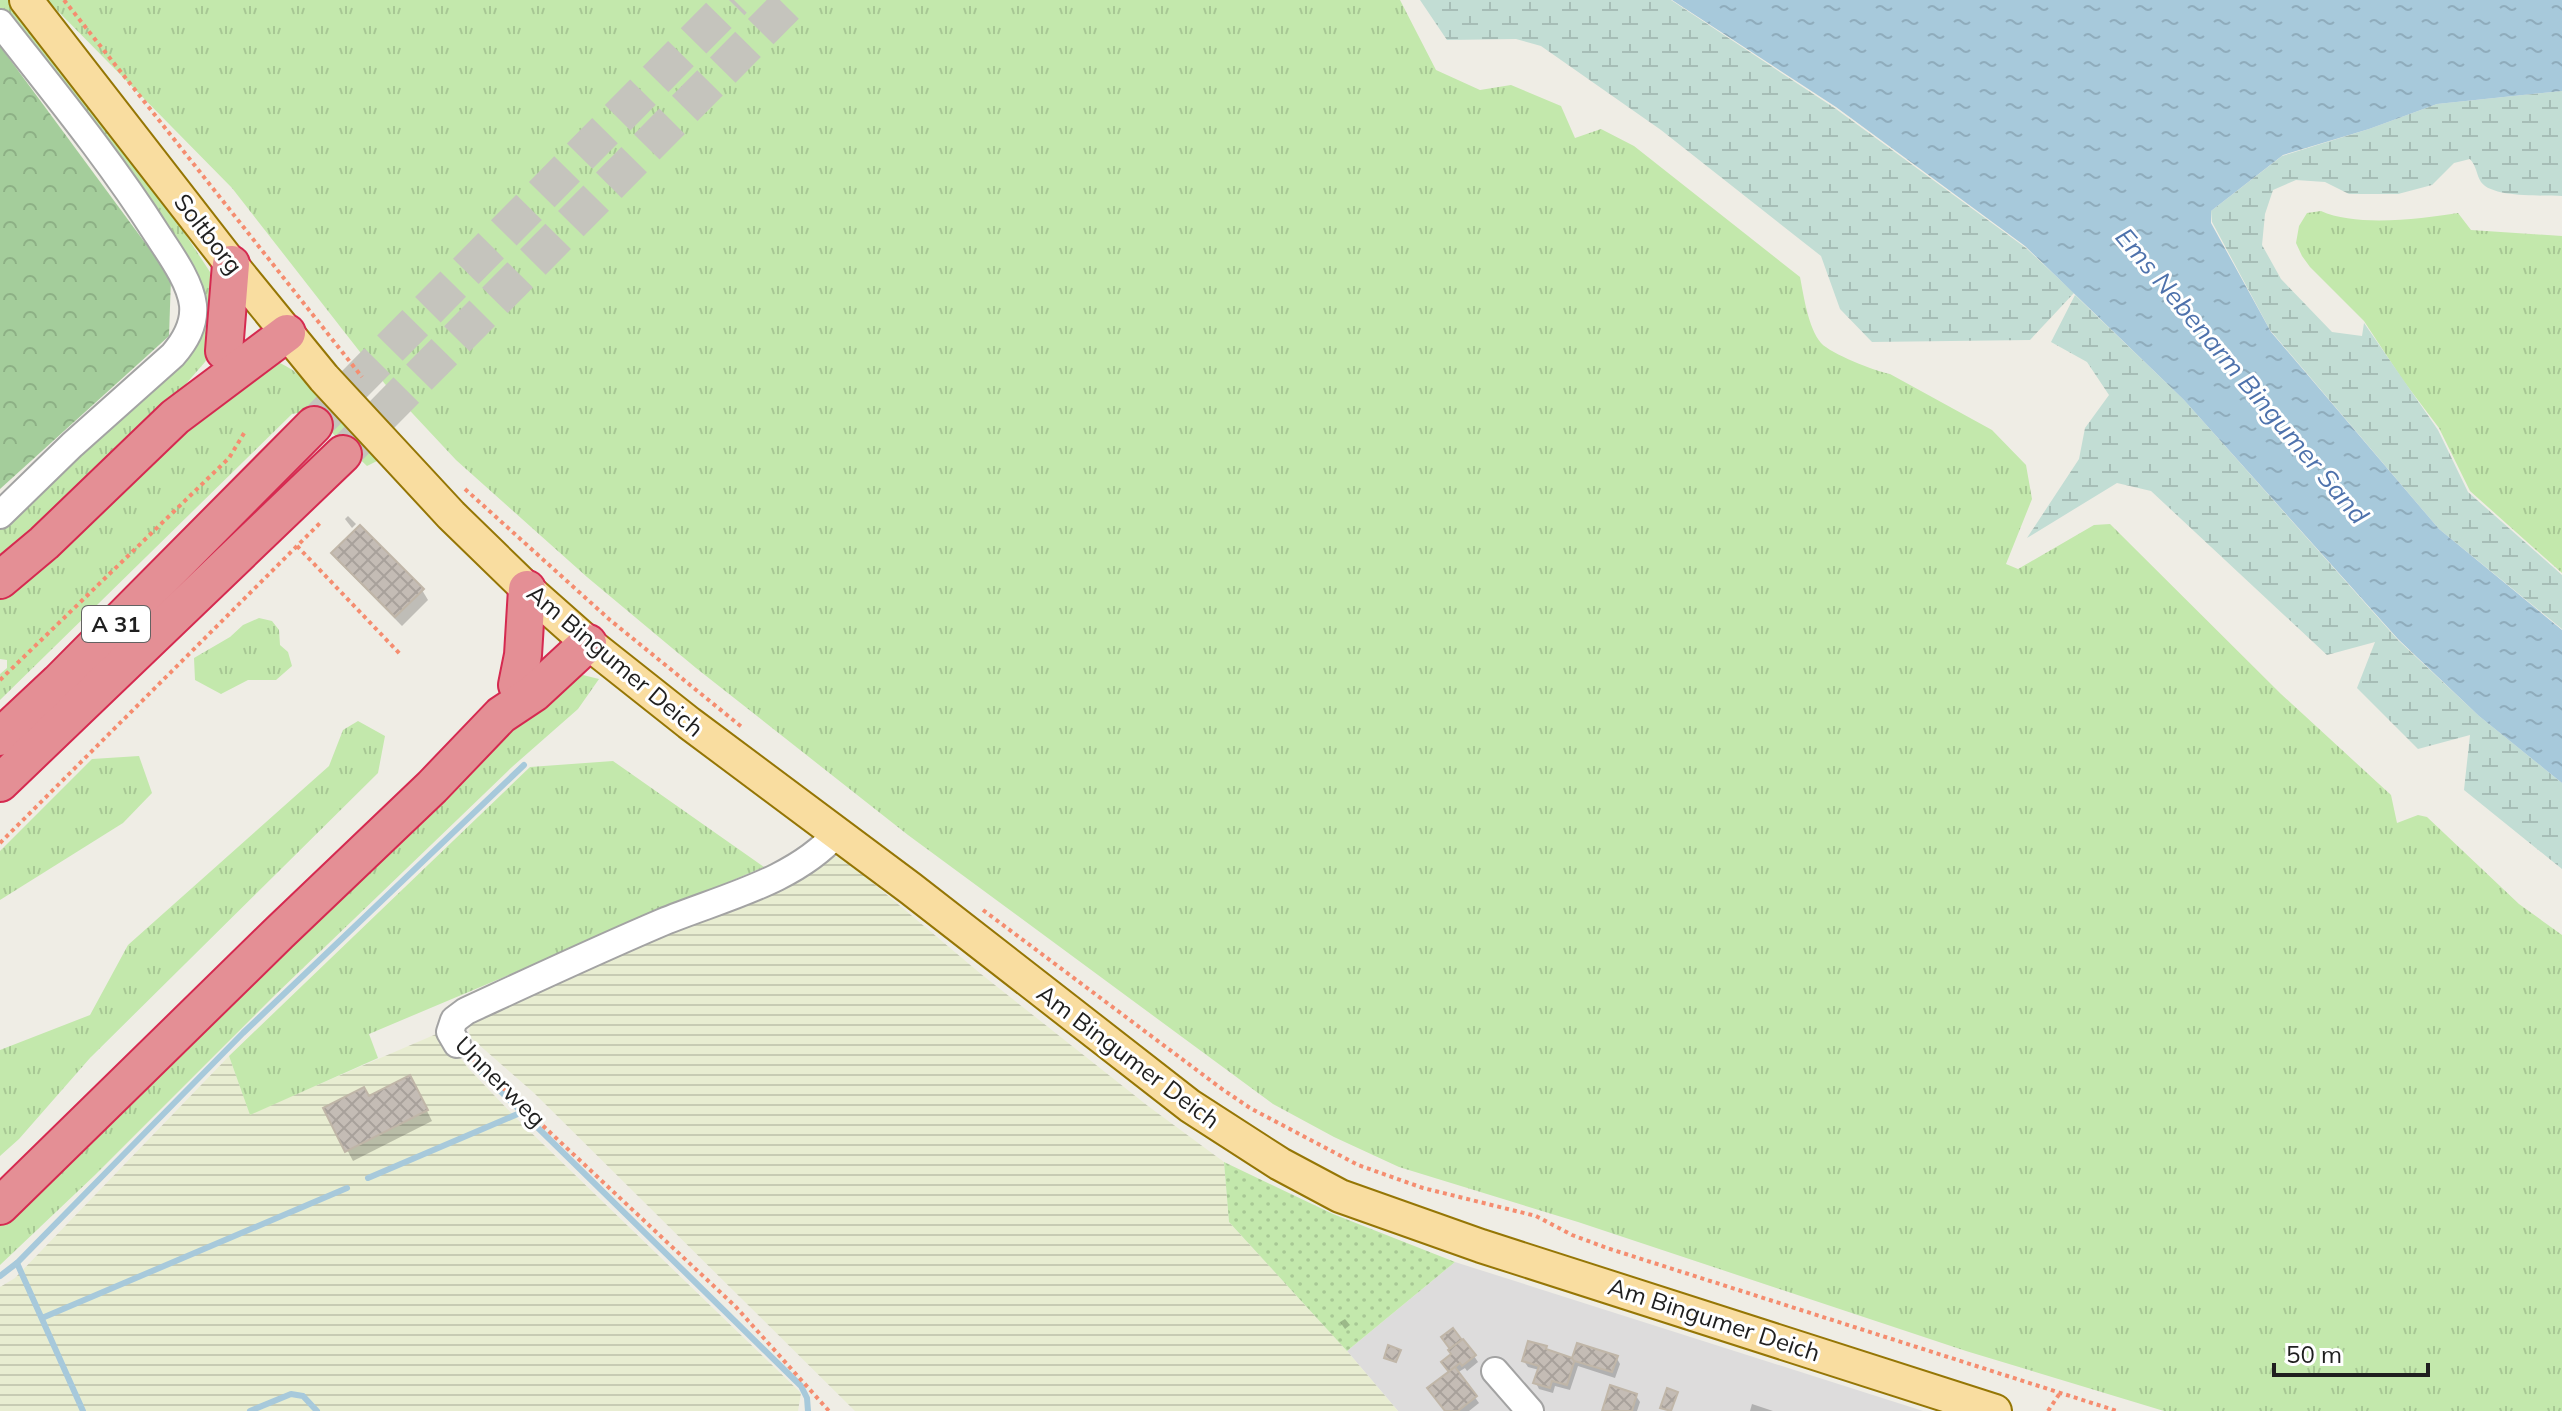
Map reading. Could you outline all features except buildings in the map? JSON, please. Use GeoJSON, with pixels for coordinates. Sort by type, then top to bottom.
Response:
{"type":"FeatureCollection","features":[{"type":"Feature","properties":{"kind":"highway"},"geometry":{"type":"LineString","coordinates":[[224,351],[231,264]]}},
{"type":"Feature","properties":{"kind":"highway"},"geometry":{"type":"LineString","coordinates":[[175,417],[224,351],[257,329],[281,326]]}},
{"type":"Feature","properties":{"kind":"highway"},"geometry":{"type":"LineString","coordinates":[[0,580],[44,543],[175,417],[281,326]]}},
{"type":"Feature","properties":{"kind":"highway","name":"A 31"},"geometry":{"type":"LineString","coordinates":[[0,737],[59,682],[314,425]]}},
{"type":"Feature","properties":{"kind":"highway","name":"A 31"},"geometry":{"type":"LineString","coordinates":[[0,783],[343,454]]}},
{"type":"Feature","properties":{"kind":"highway"},"geometry":{"type":"LineString","coordinates":[[0,1206],[432,787],[509,700],[523,655],[527,589]]}},
{"type":"Feature","properties":{"kind":"highway"},"geometry":{"type":"LineString","coordinates":[[509,700],[534,693],[581,637]]}},
{"type":"Feature","properties":{"kind":"main road","name":"Soltborg"},"geometry":{"type":"LineString","coordinates":[[26,0],[281,326],[399,460]]}},
{"type":"Feature","properties":{"kind":"main road","name":"Am Bingumer Deich"},"geometry":{"type":"LineString","coordinates":[[399,460],[527,589],[581,637],[1190,1106],[1280,1164],[1340,1196],[1494,1250],[1995,1411]]}},
{"type":"Feature","properties":{"kind":"street"},"geometry":{"type":"LineString","coordinates":[[0,23],[130,192],[173,259],[193,305],[187,339],[173,355],[72,445],[0,515]]}},
{"type":"Feature","properties":{"kind":"street","name":"Unnerweg"},"geometry":{"type":"LineString","coordinates":[[457,1044],[450,1032],[454,1020],[466,1011],[663,923],[767,881],[814,856],[837,833]]}},
{"type":"Feature","properties":{"kind":"street"},"geometry":{"type":"LineString","coordinates":[[1495,1371],[1530,1411]]}},
{"type":"Feature","properties":{"kind":"path"},"geometry":{"type":"LineString","coordinates":[[64,0],[365,381]]}},
{"type":"Feature","properties":{"kind":"path"},"geometry":{"type":"LineString","coordinates":[[0,680],[229,458],[246,430]]}},
{"type":"Feature","properties":{"kind":"path"},"geometry":{"type":"LineString","coordinates":[[458,482],[610,620],[749,733]]}},
{"type":"Feature","properties":{"kind":"path"},"geometry":{"type":"LineString","coordinates":[[0,843],[321,522]]}},
{"type":"Feature","properties":{"kind":"path"},"geometry":{"type":"LineString","coordinates":[[297,546],[400,654]]}},
{"type":"Feature","properties":{"kind":"path"},"geometry":{"type":"LineString","coordinates":[[973,902],[1222,1089],[1250,1108],[1358,1165],[1423,1188],[1536,1216],[1572,1235],[1607,1248],[2117,1411]]}},
{"type":"Feature","properties":{"kind":"path","name":"Unnerweg"},"geometry":{"type":"LineString","coordinates":[[457,1044],[735,1306],[829,1411]]}},
{"type":"Feature","properties":{"kind":"path"},"geometry":{"type":"LineString","coordinates":[[2048,1411],[2060,1393]]}},
{"type":"Feature","properties":{"kind":"shaded area"},"geometry":{"type":"Polygon","coordinates":[[[1455,1262],[1923,1411],[1398,1411],[1347,1351],[1455,1262]]]}},
{"type":"Feature","properties":{"kind":"green space"},"geometry":{"type":"Polygon","coordinates":[[[0,0],[12,0],[131,151],[210,272],[216,295],[218,337],[205,362],[164,409],[0,563],[0,525],[201,326],[0,11],[0,0]]]}},
{"type":"Feature","properties":{"kind":"green space"},"geometry":{"type":"Polygon","coordinates":[[[47,0],[1400,0],[1436,70],[1480,90],[1511,85],[1561,106],[1575,138],[1601,129],[1634,146],[1800,277],[1813,329],[1826,347],[1854,362],[1890,374],[1992,430],[2026,465],[2032,499],[2006,564],[2018,569],[2094,525],[2110,524],[2281,694],[2391,795],[2397,823],[2418,815],[2427,817],[2519,904],[2562,935],[2562,1411],[2164,1411],[1966,1351],[1578,1222],[1399,1167],[1273,1104],[908,835],[696,668],[587,577],[456,460],[385,384],[232,188],[47,0]]]}},
{"type":"Feature","properties":{"kind":"green space"},"geometry":{"type":"Polygon","coordinates":[[[1420,0],[1671,0],[1836,109],[2026,248],[2074,293],[2030,340],[1872,342],[1840,309],[1821,256],[1661,130],[1541,46],[1516,39],[1447,40],[1420,0]]]}},
{"type":"Feature","properties":{"kind":"green space"},"geometry":{"type":"Polygon","coordinates":[[[0,46],[171,278],[169,336],[0,489],[0,46]]]}},
{"type":"Feature","properties":{"kind":"green space"},"geometry":{"type":"Polygon","coordinates":[[[2562,91],[2562,196],[2495,191],[2481,182],[2470,159],[2454,163],[2432,185],[2398,194],[2349,194],[2325,182],[2296,180],[2273,190],[2265,214],[2262,245],[2281,279],[2332,332],[2362,336],[2364,323],[2438,430],[2468,492],[2562,575],[2562,629],[2439,529],[2270,330],[2212,222],[2211,211],[2282,156],[2437,104],[2562,91]]]}},
{"type":"Feature","properties":{"kind":"green space"},"geometry":{"type":"Polygon","coordinates":[[[2321,211],[2370,220],[2458,213],[2471,230],[2562,236],[2562,573],[2470,491],[2439,428],[2364,321],[2302,256],[2296,243],[2299,226],[2307,213],[2321,211]]]}},
{"type":"Feature","properties":{"kind":"green space"},"geometry":{"type":"Polygon","coordinates":[[[2075,295],[2184,400],[2398,640],[2479,716],[2562,783],[2562,869],[2464,790],[2470,735],[2418,749],[2357,688],[2375,642],[2327,655],[2151,491],[2117,483],[2027,538],[2079,459],[2085,428],[2109,395],[2087,362],[2051,342],[2075,295]]]}},
{"type":"Feature","properties":{"kind":"green space"},"geometry":{"type":"Polygon","coordinates":[[[280,363],[320,393],[379,460],[367,466],[309,411],[292,414],[0,700],[0,674],[7,668],[7,660],[0,659],[0,593],[258,365],[280,363]]]}},
{"type":"Feature","properties":{"kind":"green space"},"geometry":{"type":"Polygon","coordinates":[[[259,618],[272,621],[279,630],[280,645],[288,652],[292,666],[276,680],[248,680],[221,694],[195,680],[194,658],[230,637],[243,625],[259,618]]]}},
{"type":"Feature","properties":{"kind":"green space"},"geometry":{"type":"Polygon","coordinates":[[[579,674],[599,679],[578,709],[512,767],[0,1265],[0,1219],[553,683],[579,674]]]}},
{"type":"Feature","properties":{"kind":"green space"},"geometry":{"type":"Polygon","coordinates":[[[358,721],[385,736],[378,773],[90,1058],[19,1139],[0,1156],[0,1050],[90,1015],[128,945],[329,766],[343,730],[358,721]]]}},
{"type":"Feature","properties":{"kind":"green space"},"geometry":{"type":"Polygon","coordinates":[[[139,756],[152,793],[123,823],[0,900],[0,851],[92,759],[139,756]]]}},
{"type":"Feature","properties":{"kind":"green space"},"geometry":{"type":"Polygon","coordinates":[[[613,761],[764,867],[369,1034],[378,1058],[250,1115],[229,1056],[530,767],[613,761]]]}},
{"type":"Feature","properties":{"kind":"green space"},"geometry":{"type":"Polygon","coordinates":[[[828,856],[842,857],[981,974],[1224,1162],[1229,1222],[1398,1411],[855,1411],[533,1092],[469,1036],[470,1023],[828,856]]]}},
{"type":"Feature","properties":{"kind":"green space"},"geometry":{"type":"Polygon","coordinates":[[[441,1032],[468,1068],[515,1117],[801,1393],[798,1411],[0,1411],[0,1287],[15,1278],[229,1056],[250,1114],[441,1032]]]}},
{"type":"Feature","properties":{"kind":"green space"},"geometry":{"type":"Polygon","coordinates":[[[1224,1162],[1333,1214],[1455,1262],[1347,1351],[1229,1222],[1224,1162]]]}},
{"type":"Feature","properties":{"kind":"water","name":"Ems Nebenarm Bingumer Sand"},"geometry":{"type":"Polygon","coordinates":[[[1672,0],[2562,0],[2562,91],[2437,104],[2283,155],[2211,211],[2211,223],[2271,332],[2439,529],[2562,630],[2562,783],[2479,716],[2398,639],[2184,400],[2025,246],[1836,107],[1672,0]]]}},
{"type":"Feature","properties":{"kind":"waterway"},"geometry":{"type":"LineString","coordinates":[[0,1276],[17,1263],[243,1033],[524,765]]}},
{"type":"Feature","properties":{"kind":"waterway"},"geometry":{"type":"LineString","coordinates":[[479,1070],[801,1386],[807,1398],[808,1411]]}},
{"type":"Feature","properties":{"kind":"waterway"},"geometry":{"type":"LineString","coordinates":[[368,1178],[520,1113]]}},
{"type":"Feature","properties":{"kind":"waterway"},"geometry":{"type":"LineString","coordinates":[[42,1318],[347,1188]]}},
{"type":"Feature","properties":{"kind":"waterway"},"geometry":{"type":"LineString","coordinates":[[17,1263],[83,1411]]}},
{"type":"Feature","properties":{"kind":"waterway"},"geometry":{"type":"LineString","coordinates":[[250,1411],[291,1394],[303,1396],[317,1411]]}},
{"type":"Feature","properties":{"kind":"tunnel"},"geometry":{"type":"LineString","coordinates":[[314,425],[734,0]]}},
{"type":"Feature","properties":{"kind":"tunnel"},"geometry":{"type":"LineString","coordinates":[[343,454],[792,0]]}}]}
